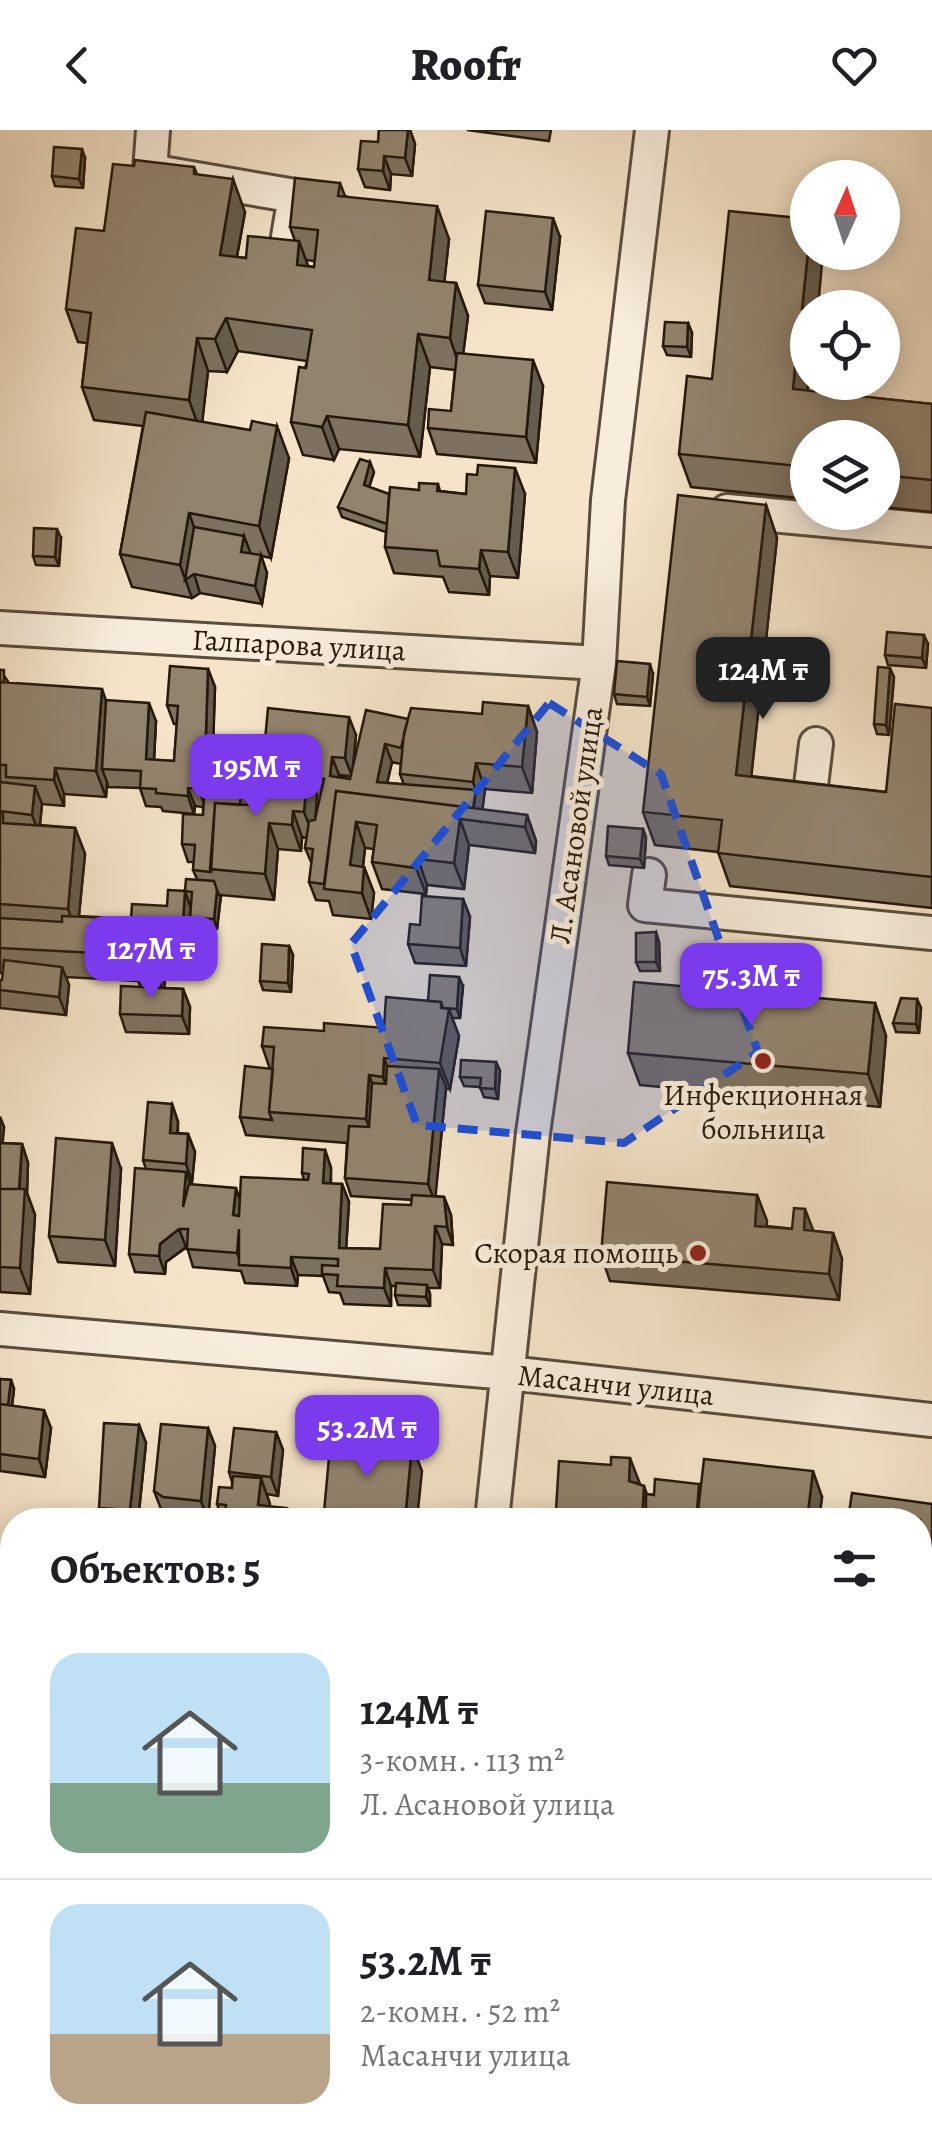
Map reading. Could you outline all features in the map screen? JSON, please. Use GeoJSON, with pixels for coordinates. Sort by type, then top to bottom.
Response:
{"type":"FeatureCollection","features":[{"type":"Feature","properties":{"kind":"street"},"geometry":{"type":"LineString","coordinates":[[152,130],[150,172],[295,196],[288,237]]}},
{"type":"Feature","properties":{"kind":"street","name":"Л. Асановой улица"},"geometry":{"type":"LineString","coordinates":[[493,1508],[533,1133],[599,663],[608,500],[652,130]]}},
{"type":"Feature","properties":{"kind":"street"},"geometry":{"type":"LineString","coordinates":[[708,510],[932,530]]}},
{"type":"Feature","properties":{"kind":"street","name":"Галпарова улица"},"geometry":{"type":"LineString","coordinates":[[0,628],[599,663]]}},
{"type":"Feature","properties":{"kind":"street"},"geometry":{"type":"LineString","coordinates":[[816,744],[809,802],[860,808]]}},
{"type":"Feature","properties":{"kind":"street"},"geometry":{"type":"LineString","coordinates":[[649,874],[645,905],[932,933]]}},
{"type":"Feature","properties":{"kind":"street","name":"Масанчи улица"},"geometry":{"type":"LineString","coordinates":[[0,1329],[508,1373],[932,1420]]}},
{"type":"Feature","properties":{"kind":"highlighted area"},"geometry":{"type":"Polygon","coordinates":[[[549,703],[661,774],[758,1052],[624,1143],[417,1125],[351,944],[549,703]]]}},
{"type":"Feature","properties":{"kind":"building"},"geometry":{"type":"Polygon","coordinates":[[[379,130],[408,130],[405,158],[384,156],[383,171],[358,169],[361,141],[378,142],[379,130]]]}},
{"type":"Feature","properties":{"kind":"building"},"geometry":{"type":"Polygon","coordinates":[[[54,147],[82,149],[79,179],[52,176],[54,147]]]}},
{"type":"Feature","properties":{"kind":"building"},"geometry":{"type":"Polygon","coordinates":[[[135,160],[194,167],[194,174],[233,179],[220,255],[246,258],[248,236],[299,241],[297,265],[314,267],[318,230],[290,227],[295,178],[340,183],[338,196],[437,206],[429,280],[456,283],[450,338],[418,334],[408,425],[327,416],[322,427],[291,422],[299,367],[306,368],[312,330],[226,318],[215,339],[197,338],[189,400],[82,387],[91,313],[66,309],[76,228],[104,231],[113,164],[134,166],[135,160]]]}},
{"type":"Feature","properties":{"kind":"building"},"geometry":{"type":"Polygon","coordinates":[[[486,211],[553,218],[545,292],[478,285],[486,211]]]}},
{"type":"Feature","properties":{"kind":"building"},"geometry":{"type":"Polygon","coordinates":[[[729,211],[790,217],[790,270],[806,270],[804,290],[790,290],[790,400],[932,404],[932,480],[900,477],[900,420],[790,420],[790,465],[679,454],[687,376],[712,379],[729,211]]]}},
{"type":"Feature","properties":{"kind":"building"},"geometry":{"type":"Polygon","coordinates":[[[665,322],[688,323],[687,347],[663,346],[665,322]]]}},
{"type":"Feature","properties":{"kind":"building"},"geometry":{"type":"Polygon","coordinates":[[[457,353],[533,360],[526,437],[428,428],[429,409],[451,411],[457,353]]]}},
{"type":"Feature","properties":{"kind":"building"},"geometry":{"type":"Polygon","coordinates":[[[146,412],[250,430],[252,421],[277,426],[259,526],[189,513],[180,565],[120,554],[146,412]]]}},
{"type":"Feature","properties":{"kind":"building"},"geometry":{"type":"Polygon","coordinates":[[[360,459],[370,462],[364,485],[389,494],[387,524],[338,507],[360,459]]]}},
{"type":"Feature","properties":{"kind":"building"},"geometry":{"type":"Polygon","coordinates":[[[478,465],[515,468],[508,552],[481,550],[479,569],[440,566],[437,551],[385,547],[390,487],[419,490],[419,483],[438,484],[437,491],[466,494],[467,474],[477,475],[478,465]]]}},
{"type":"Feature","properties":{"kind":"building"},"geometry":{"type":"Polygon","coordinates":[[[678,495],[766,505],[736,775],[886,792],[895,704],[932,708],[932,877],[718,853],[722,820],[643,812],[678,495]]]}},
{"type":"Feature","properties":{"kind":"building"},"geometry":{"type":"Polygon","coordinates":[[[194,527],[244,536],[241,552],[261,555],[255,586],[194,574],[185,580],[194,527]]]}},
{"type":"Feature","properties":{"kind":"building"},"geometry":{"type":"Polygon","coordinates":[[[34,528],[57,529],[55,557],[33,556],[34,528]]]}},
{"type":"Feature","properties":{"kind":"building"},"geometry":{"type":"Polygon","coordinates":[[[887,632],[924,635],[922,658],[885,655],[887,632]]]}},
{"type":"Feature","properties":{"kind":"building"},"geometry":{"type":"Polygon","coordinates":[[[617,661],[650,664],[647,697],[614,694],[617,661]]]}},
{"type":"Feature","properties":{"kind":"building"},"geometry":{"type":"Polygon","coordinates":[[[170,666],[208,669],[205,763],[201,763],[199,789],[188,788],[188,796],[140,788],[141,771],[102,769],[106,700],[149,703],[146,759],[174,761],[178,706],[167,705],[170,666]]]}},
{"type":"Feature","properties":{"kind":"building"},"geometry":{"type":"Polygon","coordinates":[[[878,667],[890,668],[886,725],[874,724],[878,667]]]}},
{"type":"Feature","properties":{"kind":"building"},"geometry":{"type":"Polygon","coordinates":[[[0,682],[102,689],[96,771],[55,768],[54,780],[6,777],[6,765],[0,765],[0,682]]]}},
{"type":"Feature","properties":{"kind":"building"},"geometry":{"type":"Polygon","coordinates":[[[483,702],[528,706],[522,767],[476,763],[473,782],[400,774],[411,708],[482,714],[483,702]]]}},
{"type":"Feature","properties":{"kind":"building"},"geometry":{"type":"Polygon","coordinates":[[[268,708],[349,717],[345,758],[332,757],[330,776],[350,779],[366,710],[408,719],[401,748],[385,744],[377,782],[476,790],[473,808],[336,791],[324,884],[309,882],[313,849],[305,848],[309,821],[315,820],[324,779],[311,778],[308,769],[280,768],[281,752],[264,751],[268,708]]]}},
{"type":"Feature","properties":{"kind":"building"},"geometry":{"type":"Polygon","coordinates":[[[206,766],[254,769],[252,794],[241,793],[240,805],[215,803],[211,872],[193,870],[195,845],[182,844],[183,814],[203,815],[206,766]]]}},
{"type":"Feature","properties":{"kind":"building"},"geometry":{"type":"Polygon","coordinates":[[[255,766],[308,769],[304,812],[293,811],[292,825],[269,823],[265,874],[210,869],[215,803],[252,805],[255,766]]]}},
{"type":"Feature","properties":{"kind":"building"},"geometry":{"type":"Polygon","coordinates":[[[0,782],[35,786],[32,815],[0,811],[0,782]]]}},
{"type":"Feature","properties":{"kind":"building"},"geometry":{"type":"Polygon","coordinates":[[[336,791],[527,815],[525,827],[460,819],[454,863],[418,859],[416,868],[372,862],[377,825],[356,822],[350,865],[364,867],[362,893],[324,889],[336,791]]]}},
{"type":"Feature","properties":{"kind":"building"},"geometry":{"type":"Polygon","coordinates":[[[0,813],[3,823],[75,828],[68,909],[0,904],[0,813]]]}},
{"type":"Feature","properties":{"kind":"building"},"geometry":{"type":"Polygon","coordinates":[[[608,826],[643,829],[640,859],[606,856],[608,826]]]}},
{"type":"Feature","properties":{"kind":"building"},"geometry":{"type":"Polygon","coordinates":[[[186,879],[214,881],[214,919],[190,918],[192,892],[185,891],[186,879]]]}},
{"type":"Feature","properties":{"kind":"building"},"geometry":{"type":"Polygon","coordinates":[[[168,890],[185,891],[183,922],[189,922],[188,950],[156,949],[155,969],[134,968],[134,955],[0,948],[0,918],[62,922],[62,916],[131,919],[132,904],[167,906],[168,890]]]}},
{"type":"Feature","properties":{"kind":"building"},"geometry":{"type":"Polygon","coordinates":[[[422,896],[463,899],[460,948],[408,944],[410,924],[420,925],[422,896]]]}},
{"type":"Feature","properties":{"kind":"building"},"geometry":{"type":"Polygon","coordinates":[[[656,932],[656,962],[636,962],[636,933],[656,932]]]}},
{"type":"Feature","properties":{"kind":"building"},"geometry":{"type":"Polygon","coordinates":[[[262,944],[289,946],[288,983],[260,981],[262,944]]]}},
{"type":"Feature","properties":{"kind":"building"},"geometry":{"type":"Polygon","coordinates":[[[4,960],[62,967],[59,997],[0,990],[4,960]]]}},
{"type":"Feature","properties":{"kind":"building"},"geometry":{"type":"Polygon","coordinates":[[[430,975],[459,977],[457,1009],[428,1001],[430,975]]]}},
{"type":"Feature","properties":{"kind":"building"},"geometry":{"type":"Polygon","coordinates":[[[634,982],[875,1003],[868,1074],[628,1053],[634,982]]]}},
{"type":"Feature","properties":{"kind":"building"},"geometry":{"type":"Polygon","coordinates":[[[121,986],[183,989],[182,1016],[120,1014],[121,986]]]}},
{"type":"Feature","properties":{"kind":"building"},"geometry":{"type":"Polygon","coordinates":[[[386,997],[441,1002],[441,1008],[449,1009],[440,1063],[384,1058],[383,1077],[369,1075],[366,1119],[269,1112],[274,1047],[262,1046],[264,1027],[324,1031],[324,1023],[384,1028],[386,997]]]}},
{"type":"Feature","properties":{"kind":"building"},"geometry":{"type":"Polygon","coordinates":[[[901,998],[917,999],[916,1024],[893,1023],[901,998]]]}},
{"type":"Feature","properties":{"kind":"building"},"geometry":{"type":"Polygon","coordinates":[[[461,1060],[496,1062],[495,1089],[480,1088],[481,1078],[460,1077],[461,1060]]]}},
{"type":"Feature","properties":{"kind":"building"},"geometry":{"type":"Polygon","coordinates":[[[245,1066],[273,1069],[269,1112],[272,1120],[240,1117],[245,1066]]]}},
{"type":"Feature","properties":{"kind":"building"},"geometry":{"type":"Polygon","coordinates":[[[387,1066],[439,1069],[428,1184],[345,1178],[349,1126],[369,1127],[372,1083],[386,1084],[387,1066]]]}},
{"type":"Feature","properties":{"kind":"building"},"geometry":{"type":"Polygon","coordinates":[[[148,1102],[172,1104],[170,1133],[188,1134],[186,1164],[143,1160],[148,1102]]]}},
{"type":"Feature","properties":{"kind":"building"},"geometry":{"type":"Polygon","coordinates":[[[56,1138],[112,1143],[105,1240],[49,1236],[56,1138]]]}},
{"type":"Feature","properties":{"kind":"building"},"geometry":{"type":"Polygon","coordinates":[[[0,1143],[22,1144],[19,1189],[0,1189],[0,1143]]]}},
{"type":"Feature","properties":{"kind":"building"},"geometry":{"type":"Polygon","coordinates":[[[303,1148],[325,1150],[323,1183],[342,1184],[339,1248],[380,1249],[383,1204],[411,1205],[412,1195],[444,1197],[447,1227],[435,1226],[433,1270],[385,1268],[384,1288],[337,1286],[338,1275],[322,1274],[322,1265],[338,1266],[338,1259],[291,1257],[291,1268],[239,1265],[239,1229],[237,1253],[187,1249],[188,1229],[179,1229],[160,1244],[159,1256],[129,1254],[135,1168],[186,1172],[183,1207],[189,1184],[236,1188],[233,1215],[239,1216],[241,1177],[308,1180],[309,1174],[302,1173],[303,1148]]]}},
{"type":"Feature","properties":{"kind":"building"},"geometry":{"type":"Polygon","coordinates":[[[607,1182],[757,1195],[755,1226],[792,1229],[794,1208],[805,1209],[804,1230],[833,1233],[829,1274],[601,1255],[607,1182]]]}},
{"type":"Feature","properties":{"kind":"building"},"geometry":{"type":"Polygon","coordinates":[[[0,1189],[25,1189],[20,1268],[0,1267],[0,1189]]]}},
{"type":"Feature","properties":{"kind":"building"},"geometry":{"type":"Polygon","coordinates":[[[396,1283],[427,1285],[426,1297],[395,1295],[396,1283]]]}},
{"type":"Feature","properties":{"kind":"building"},"geometry":{"type":"Polygon","coordinates":[[[0,1379],[11,1380],[8,1405],[0,1404],[0,1379]]]}},
{"type":"Feature","properties":{"kind":"building"},"geometry":{"type":"Polygon","coordinates":[[[0,1404],[44,1410],[39,1459],[0,1454],[0,1404]]]}},
{"type":"Feature","properties":{"kind":"building"},"geometry":{"type":"Polygon","coordinates":[[[104,1423],[139,1425],[130,1508],[99,1508],[104,1423]]]}},
{"type":"Feature","properties":{"kind":"building"},"geometry":{"type":"Polygon","coordinates":[[[161,1424],[208,1428],[201,1501],[163,1497],[154,1491],[161,1424]]]}},
{"type":"Feature","properties":{"kind":"building"},"geometry":{"type":"Polygon","coordinates":[[[234,1428],[276,1432],[271,1477],[229,1472],[234,1428]]]}},
{"type":"Feature","properties":{"kind":"building"},"geometry":{"type":"Polygon","coordinates":[[[331,1436],[412,1445],[406,1508],[324,1508],[331,1436]]]}},
{"type":"Feature","properties":{"kind":"building"},"geometry":{"type":"Polygon","coordinates":[[[611,1457],[630,1458],[629,1481],[644,1486],[643,1508],[556,1508],[559,1461],[611,1465],[611,1457]]]}},
{"type":"Feature","properties":{"kind":"building"},"geometry":{"type":"Polygon","coordinates":[[[704,1459],[813,1471],[808,1508],[698,1508],[704,1459]]]}},
{"type":"Feature","properties":{"kind":"building"},"geometry":{"type":"Polygon","coordinates":[[[233,1476],[261,1478],[258,1505],[287,1508],[226,1508],[217,1504],[219,1487],[232,1488],[233,1476]]]}},
{"type":"Feature","properties":{"kind":"building"},"geometry":{"type":"Polygon","coordinates":[[[655,1479],[699,1484],[697,1508],[646,1508],[646,1494],[654,1495],[655,1479]]]}},
{"type":"Feature","properties":{"kind":"building"},"geometry":{"type":"Polygon","coordinates":[[[852,1493],[932,1504],[932,1508],[850,1508],[852,1493]]]}},
{"type":"Feature","properties":{"kind":"place","name":"Инфекционная больница"},"geometry":{"type":"Point","coordinates":[763,1061]}},
{"type":"Feature","properties":{"kind":"place","name":"Скорая помощь"},"geometry":{"type":"Point","coordinates":[698,1253]}}]}
